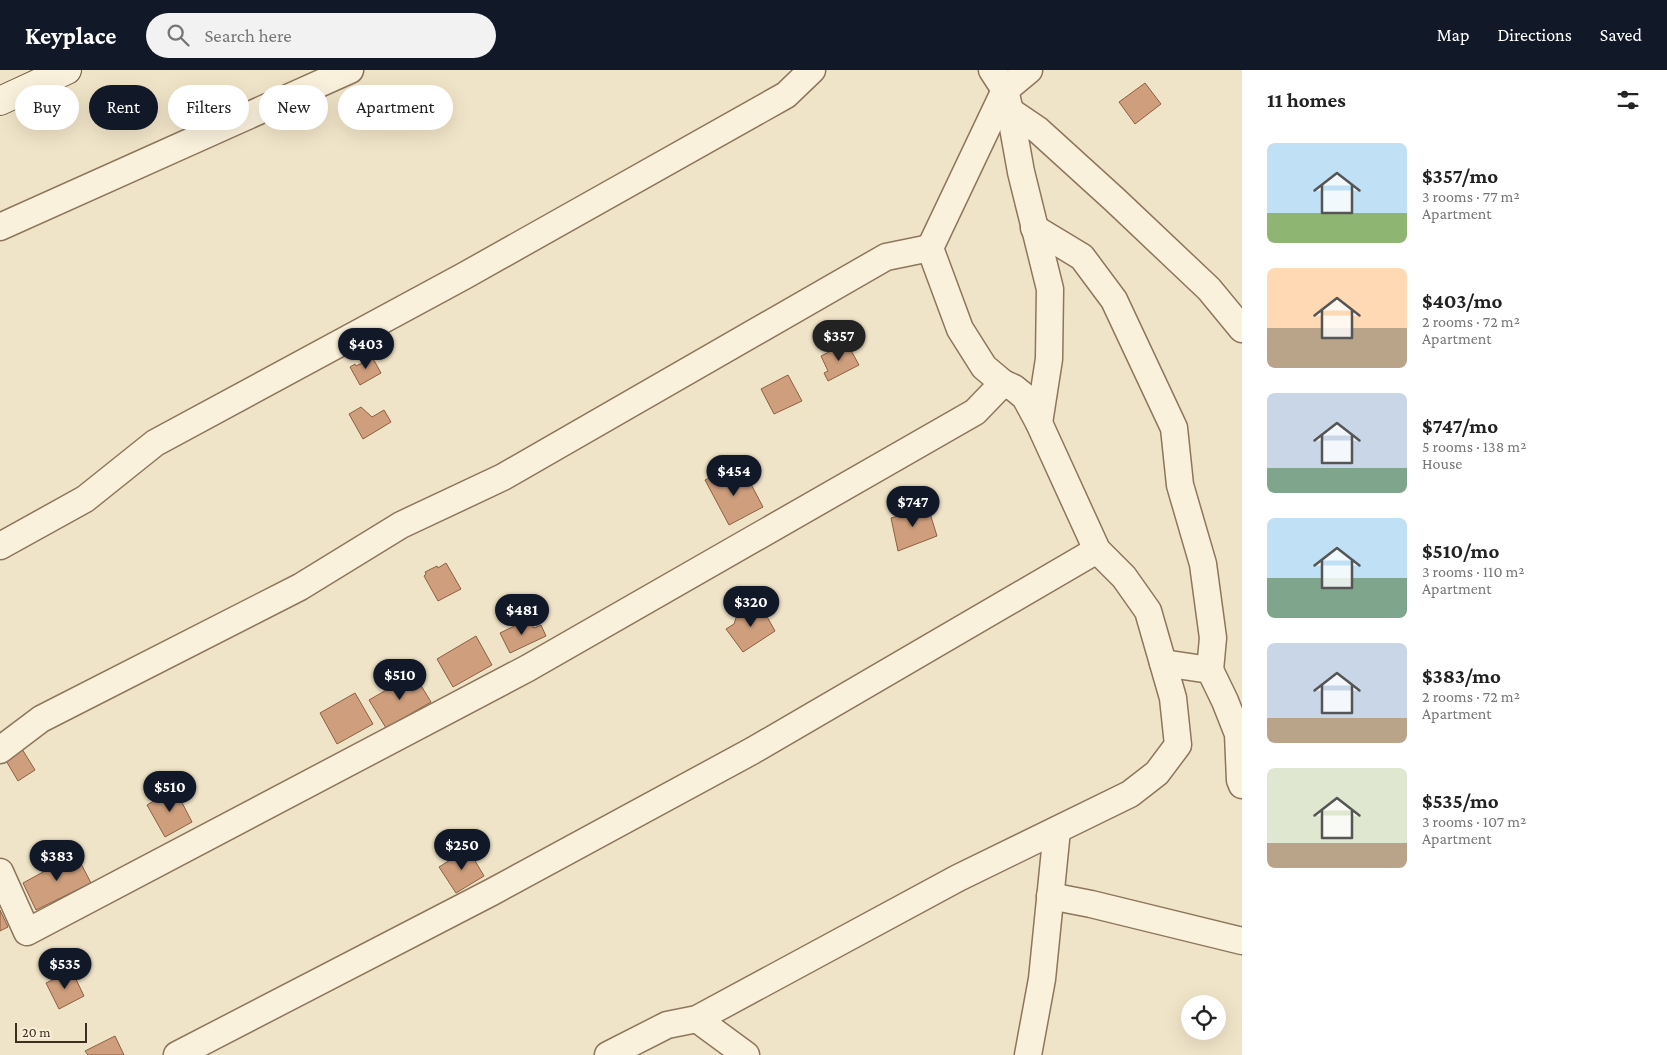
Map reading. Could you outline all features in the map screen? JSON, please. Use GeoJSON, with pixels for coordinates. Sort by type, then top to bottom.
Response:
{"type":"FeatureCollection","features":[{"type":"Feature","properties":{"kind":"street"},"geometry":{"type":"LineString","coordinates":[[0,101],[67,70]]}},
{"type":"Feature","properties":{"kind":"street"},"geometry":{"type":"LineString","coordinates":[[0,227],[350,70]]}},
{"type":"Feature","properties":{"kind":"street"},"geometry":{"type":"LineString","coordinates":[[0,546],[85,499],[154,443],[464,276],[786,95],[812,70]]}},
{"type":"Feature","properties":{"kind":"street"},"geometry":{"type":"LineString","coordinates":[[608,1055],[667,1025],[697,1019],[958,878],[1130,794],[1157,773],[1178,745],[1173,698],[1148,611],[1124,576],[1097,550],[1039,423],[1025,397],[1014,388],[1003,383],[984,367],[960,329],[930,248],[1002,90],[1029,70]]}},
{"type":"Feature","properties":{"kind":"street"},"geometry":{"type":"LineString","coordinates":[[1002,90],[1050,289],[1049,359],[1039,423]]}},
{"type":"Feature","properties":{"kind":"street"},"geometry":{"type":"LineString","coordinates":[[1002,90],[1038,130],[1130,214],[1209,290],[1242,329]]}},
{"type":"Feature","properties":{"kind":"street"},"geometry":{"type":"LineString","coordinates":[[1034,228],[1082,257],[1114,300],[1174,428],[1180,485],[1203,564],[1213,638],[1210,670],[1238,734],[1240,780],[1242,785]]}},
{"type":"Feature","properties":{"kind":"street"},"geometry":{"type":"LineString","coordinates":[[0,750],[41,719],[300,588],[401,525],[503,477],[886,257],[930,248]]}},
{"type":"Feature","properties":{"kind":"street"},"geometry":{"type":"LineString","coordinates":[[0,872],[28,932],[528,668],[975,412],[1003,383]]}},
{"type":"Feature","properties":{"kind":"street"},"geometry":{"type":"LineString","coordinates":[[177,1055],[492,892],[743,756],[1097,550]]}},
{"type":"Feature","properties":{"kind":"street"},"geometry":{"type":"LineString","coordinates":[[1163,663],[1210,670]]}},
{"type":"Feature","properties":{"kind":"street"},"geometry":{"type":"LineString","coordinates":[[1028,1055],[1042,980],[1056,830]]}},
{"type":"Feature","properties":{"kind":"street"},"geometry":{"type":"LineString","coordinates":[[1050,896],[1091,904],[1242,941]]}},
{"type":"Feature","properties":{"kind":"street"},"geometry":{"type":"LineString","coordinates":[[697,1019],[746,1055]]}},
{"type":"Feature","properties":{"kind":"building"},"geometry":{"type":"Polygon","coordinates":[[[1145,83],[1161,104],[1135,124],[1119,102],[1145,83]]]}},
{"type":"Feature","properties":{"kind":"building"},"geometry":{"type":"Polygon","coordinates":[[[847,343],[859,365],[828,381],[824,373],[828,371],[821,356],[847,343]]]}},
{"type":"Feature","properties":{"kind":"building"},"geometry":{"type":"Polygon","coordinates":[[[371,355],[381,373],[360,385],[350,367],[362,363],[361,360],[365,358],[367,361],[369,360],[367,357],[371,355]]]}},
{"type":"Feature","properties":{"kind":"building"},"geometry":{"type":"Polygon","coordinates":[[[788,375],[802,401],[774,414],[761,389],[788,375]]]}},
{"type":"Feature","properties":{"kind":"building"},"geometry":{"type":"Polygon","coordinates":[[[361,407],[372,417],[384,410],[391,422],[363,439],[349,414],[361,407]]]}},
{"type":"Feature","properties":{"kind":"building"},"geometry":{"type":"Polygon","coordinates":[[[744,471],[763,507],[729,525],[705,480],[719,473],[725,484],[744,471]]]}},
{"type":"Feature","properties":{"kind":"building"},"geometry":{"type":"Polygon","coordinates":[[[928,507],[937,536],[898,551],[891,518],[928,507]]]}},
{"type":"Feature","properties":{"kind":"building"},"geometry":{"type":"Polygon","coordinates":[[[446,563],[461,589],[438,601],[424,576],[425,572],[446,563]]]}},
{"type":"Feature","properties":{"kind":"building"},"geometry":{"type":"Polygon","coordinates":[[[760,604],[775,631],[743,652],[726,629],[734,624],[736,618],[760,604]]]}},
{"type":"Feature","properties":{"kind":"building"},"geometry":{"type":"Polygon","coordinates":[[[529,619],[534,628],[541,625],[546,636],[510,653],[500,633],[529,619]]]}},
{"type":"Feature","properties":{"kind":"building"},"geometry":{"type":"Polygon","coordinates":[[[476,636],[492,665],[453,687],[437,659],[476,636]]]}},
{"type":"Feature","properties":{"kind":"building"},"geometry":{"type":"Polygon","coordinates":[[[414,674],[431,702],[386,728],[369,700],[414,674]]]}},
{"type":"Feature","properties":{"kind":"building"},"geometry":{"type":"Polygon","coordinates":[[[355,693],[373,724],[337,744],[320,713],[355,693]]]}},
{"type":"Feature","properties":{"kind":"building"},"geometry":{"type":"Polygon","coordinates":[[[22,749],[35,770],[18,781],[5,759],[22,749]]]}},
{"type":"Feature","properties":{"kind":"building"},"geometry":{"type":"Polygon","coordinates":[[[175,789],[192,822],[165,837],[147,805],[175,789]]]}},
{"type":"Feature","properties":{"kind":"building"},"geometry":{"type":"Polygon","coordinates":[[[468,849],[484,876],[456,893],[439,867],[468,849]]]}},
{"type":"Feature","properties":{"kind":"building"},"geometry":{"type":"Polygon","coordinates":[[[76,854],[91,883],[36,910],[23,883],[76,854]]]}},
{"type":"Feature","properties":{"kind":"building"},"geometry":{"type":"Polygon","coordinates":[[[0,910],[8,927],[0,931],[0,910]]]}},
{"type":"Feature","properties":{"kind":"building"},"geometry":{"type":"Polygon","coordinates":[[[72,971],[84,996],[59,1009],[46,983],[72,971]]]}},
{"type":"Feature","properties":{"kind":"building"},"geometry":{"type":"Polygon","coordinates":[[[115,1036],[124,1055],[88,1055],[85,1051],[115,1036]]]}}]}
